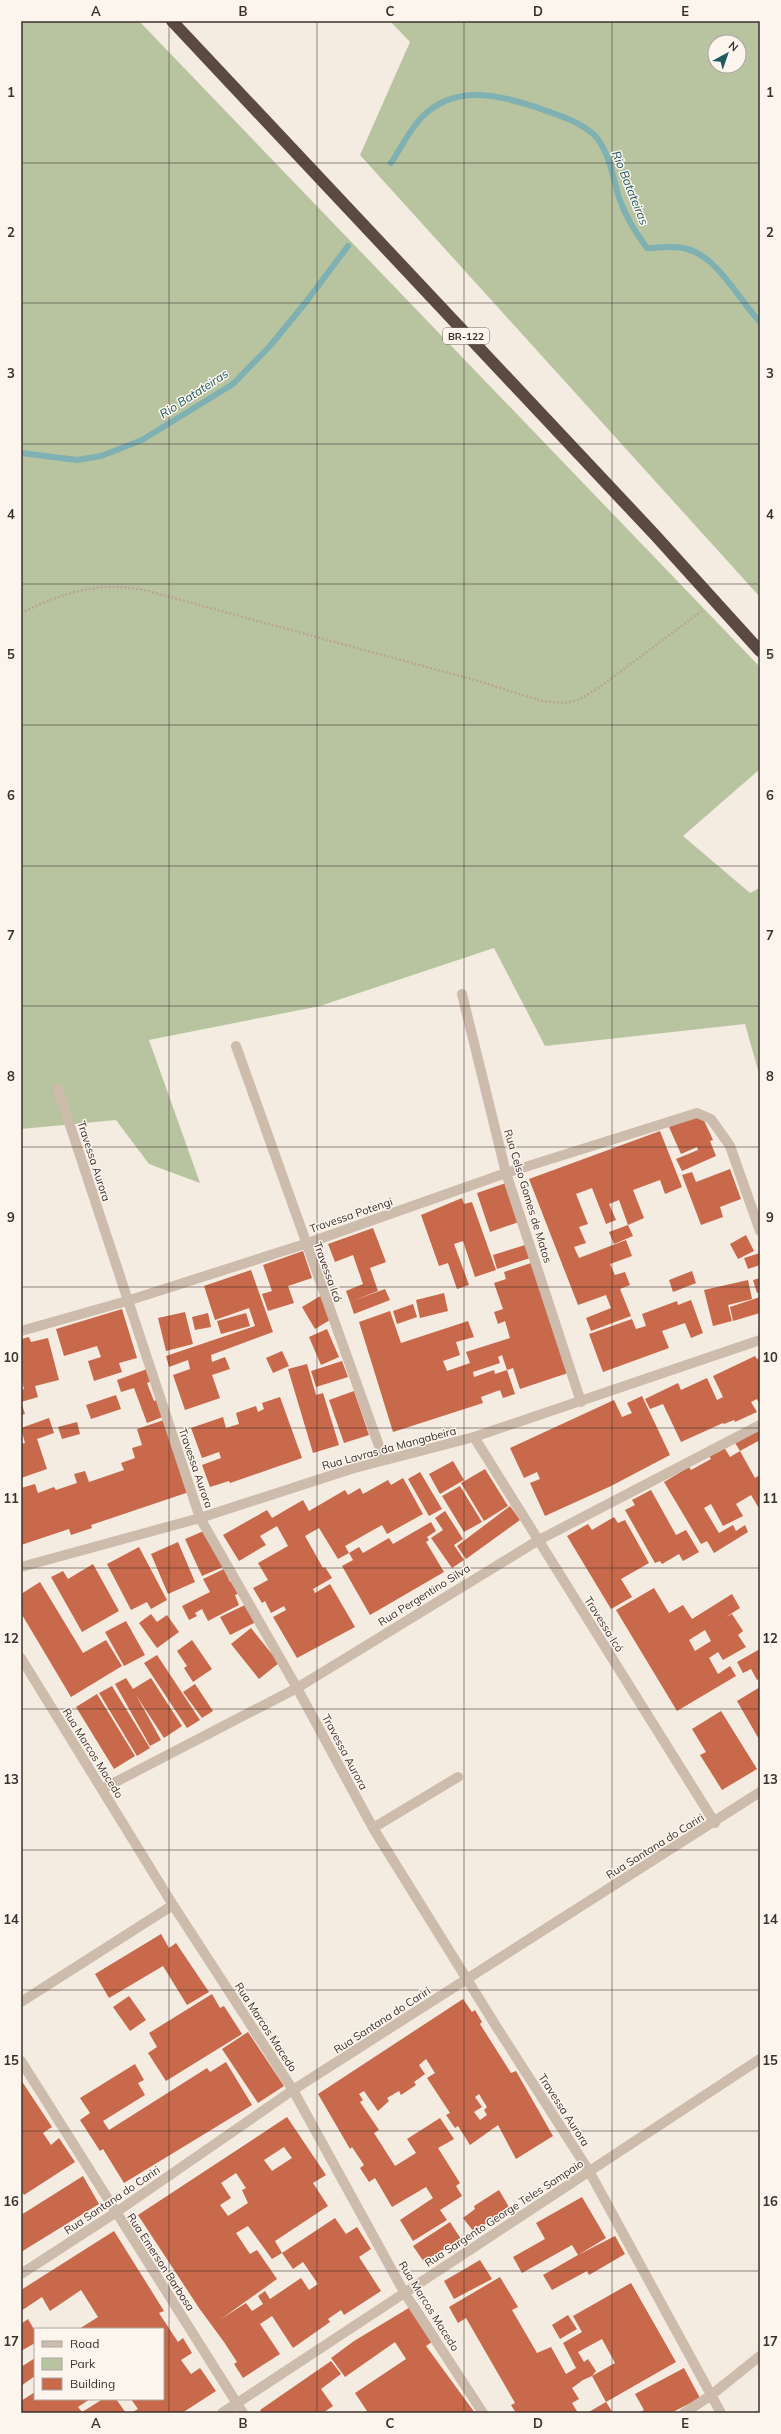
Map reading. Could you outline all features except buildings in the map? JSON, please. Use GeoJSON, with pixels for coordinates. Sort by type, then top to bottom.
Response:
{"type":"FeatureCollection","features":[{"type":"Feature","properties":{"kind":"highway","name":"BR-122"},"geometry":{"type":"LineString","coordinates":[[172,21],[715,601],[760,651]]}},
{"type":"Feature","properties":{"kind":"street","name":"Rua Celso Gomes de Matos"},"geometry":{"type":"LineString","coordinates":[[462,994],[506,1173],[581,1402]]}},
{"type":"Feature","properties":{"kind":"street","name":"Travessa Icó"},"geometry":{"type":"LineString","coordinates":[[236,1046],[305,1244],[384,1460]]}},
{"type":"Feature","properties":{"kind":"street","name":"Travessa Aurora"},"geometry":{"type":"LineString","coordinates":[[58,1089],[200,1518],[297,1688],[373,1828],[589,2171],[710,2396],[721,2413]]}},
{"type":"Feature","properties":{"kind":"street","name":"Travessa Potengi"},"geometry":{"type":"LineString","coordinates":[[21,1331],[127,1301],[305,1244],[506,1173],[688,1114],[697,1113],[705,1116],[719,1128],[730,1146],[760,1231]]}},
{"type":"Feature","properties":{"kind":"street","name":"Rua Lavras da Mangabeira"},"geometry":{"type":"LineString","coordinates":[[21,1567],[200,1518],[350,1469],[474,1437],[581,1402],[760,1340]]}},
{"type":"Feature","properties":{"kind":"street","name":"Rua Pergentino Silva"},"geometry":{"type":"LineString","coordinates":[[102,1789],[297,1688],[537,1541],[760,1425]]}},
{"type":"Feature","properties":{"kind":"street","name":"Travessa Icó"},"geometry":{"type":"LineString","coordinates":[[474,1437],[537,1541],[715,1823]]}},
{"type":"Feature","properties":{"kind":"street","name":"Rua Marcos Macedo"},"geometry":{"type":"LineString","coordinates":[[21,1658],[173,1905],[293,2090],[404,2292],[483,2413]]}},
{"type":"Feature","properties":{"kind":"street"},"geometry":{"type":"LineString","coordinates":[[373,1828],[458,1777]]}},
{"type":"Feature","properties":{"kind":"street","name":"Rua Santana do Cariri"},"geometry":{"type":"LineString","coordinates":[[21,2274],[115,2213],[293,2090],[715,1823],[760,1792]]}},
{"type":"Feature","properties":{"kind":"street"},"geometry":{"type":"LineString","coordinates":[[21,2002],[173,1905]]}},
{"type":"Feature","properties":{"kind":"street","name":"Rua Sargento George Teles Sampaio"},"geometry":{"type":"LineString","coordinates":[[222,2413],[760,2059]]}},
{"type":"Feature","properties":{"kind":"street","name":"Rua Emerson Barbosa"},"geometry":{"type":"LineString","coordinates":[[21,2061],[115,2213],[243,2413]]}},
{"type":"Feature","properties":{"kind":"street"},"geometry":{"type":"LineString","coordinates":[[684,2413],[710,2396],[760,2356]]}},
{"type":"Feature","properties":{"kind":"path"},"geometry":{"type":"LineString","coordinates":[[21,614],[72,592],[98,586],[123,586],[144,590],[448,672],[542,701],[564,703],[578,700],[597,689],[715,601]]}},
{"type":"Feature","properties":{"kind":"green space"},"geometry":{"type":"Polygon","coordinates":[[[21,21],[139,21],[760,667],[760,769],[683,836],[750,893],[760,888],[760,1077],[745,1024],[545,1046],[494,948],[320,1006],[149,1040],[200,1183],[149,1164],[116,1120],[21,1129],[21,21]]]}},
{"type":"Feature","properties":{"kind":"green space"},"geometry":{"type":"Polygon","coordinates":[[[390,21],[760,21],[760,597],[360,155],[410,42],[390,21]]]}},
{"type":"Feature","properties":{"kind":"waterway","name":"Rio Batateiras"},"geometry":{"type":"LineString","coordinates":[[391,163],[422,117],[435,106],[449,99],[464,96],[494,96],[526,104],[571,120],[585,128],[597,138],[608,159],[619,198],[625,212],[647,248],[677,247],[687,249],[709,261],[727,280],[760,322]]}},
{"type":"Feature","properties":{"kind":"waterway","name":"Rio Batateiras"},"geometry":{"type":"LineString","coordinates":[[21,453],[77,460],[101,456],[142,440],[233,384],[270,346],[306,302],[348,246]]}}]}
